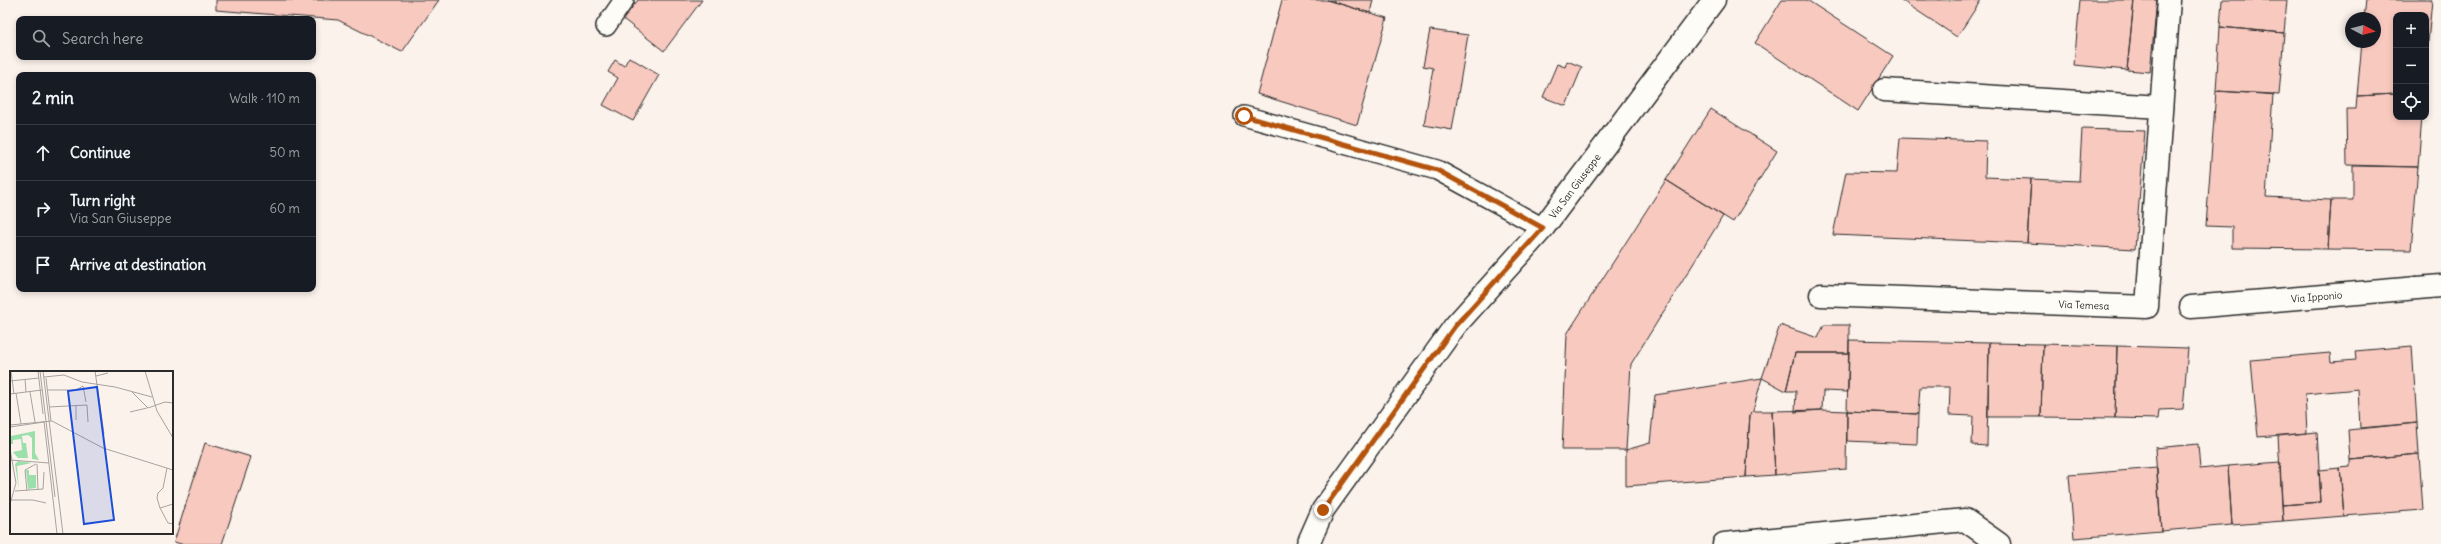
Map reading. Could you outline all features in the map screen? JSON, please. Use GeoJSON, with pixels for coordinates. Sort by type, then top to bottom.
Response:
{"type":"FeatureCollection","features":[{"type":"Feature","properties":{"kind":"street","name":"Via San Giuseppe"},"geometry":{"type":"LineString","coordinates":[[1308,544],[1323,510],[1455,326],[1543,228],[1714,0]]}},
{"type":"Feature","properties":{"kind":"street","name":"Via Temesa"},"geometry":{"type":"LineString","coordinates":[[1821,295],[2147,307],[2169,0]]}},
{"type":"Feature","properties":{"kind":"street"},"geometry":{"type":"LineString","coordinates":[[1884,90],[2161,107]]}},
{"type":"Feature","properties":{"kind":"street","name":"Via Ipponio"},"geometry":{"type":"LineString","coordinates":[[2191,307],[2441,286]]}},
{"type":"Feature","properties":{"kind":"street"},"geometry":{"type":"LineString","coordinates":[[1724,544],[1965,520],[1999,544]]}},
{"type":"Feature","properties":{"kind":"lane"},"geometry":{"type":"LineString","coordinates":[[606,26],[624,0]]}},
{"type":"Feature","properties":{"kind":"lane"},"geometry":{"type":"LineString","coordinates":[[1244,116],[1437,170],[1543,228]]}},
{"type":"Feature","properties":{"kind":"building"},"geometry":{"type":"Polygon","coordinates":[[[216,0],[439,0],[402,52],[338,20],[316,18],[316,16],[289,16],[216,10],[216,0]]]}},
{"type":"Feature","properties":{"kind":"building"},"geometry":{"type":"Polygon","coordinates":[[[638,0],[702,0],[664,51],[623,19],[638,0]]]}},
{"type":"Feature","properties":{"kind":"building"},"geometry":{"type":"Polygon","coordinates":[[[1282,0],[1327,0],[1387,18],[1357,125],[1257,94],[1282,0]]]}},
{"type":"Feature","properties":{"kind":"building"},"geometry":{"type":"Polygon","coordinates":[[[1327,0],[1373,0],[1370,13],[1327,0]]]}},
{"type":"Feature","properties":{"kind":"building"},"geometry":{"type":"Polygon","coordinates":[[[1782,0],[1807,0],[1893,56],[1858,111],[1755,43],[1782,0]]]}},
{"type":"Feature","properties":{"kind":"building"},"geometry":{"type":"Polygon","coordinates":[[[1901,0],[1981,0],[1957,37],[1901,0]]]}},
{"type":"Feature","properties":{"kind":"building"},"geometry":{"type":"Polygon","coordinates":[[[2080,0],[2134,0],[2127,70],[2074,65],[2080,0]]]}},
{"type":"Feature","properties":{"kind":"building"},"geometry":{"type":"Polygon","coordinates":[[[2134,0],[2157,0],[2150,72],[2127,70],[2134,0]]]}},
{"type":"Feature","properties":{"kind":"building"},"geometry":{"type":"Polygon","coordinates":[[[2222,0],[2287,0],[2284,33],[2220,27],[2222,0]]]}},
{"type":"Feature","properties":{"kind":"building"},"geometry":{"type":"Polygon","coordinates":[[[2366,0],[2432,0],[2429,32],[2429,12],[2393,12],[2393,94],[2357,96],[2361,48],[2381,48],[2381,12],[2365,12],[2366,0]]]}},
{"type":"Feature","properties":{"kind":"building"},"geometry":{"type":"Polygon","coordinates":[[[2220,27],[2284,33],[2279,95],[2216,91],[2220,27]]]}},
{"type":"Feature","properties":{"kind":"building"},"geometry":{"type":"Polygon","coordinates":[[[1430,30],[1468,35],[1452,130],[1424,125],[1433,68],[1423,66],[1430,30]]]}},
{"type":"Feature","properties":{"kind":"building"},"geometry":{"type":"Polygon","coordinates":[[[629,57],[659,75],[633,121],[603,105],[618,78],[608,72],[615,60],[624,66],[629,57]]]}},
{"type":"Feature","properties":{"kind":"building"},"geometry":{"type":"Polygon","coordinates":[[[1567,61],[1582,67],[1566,106],[1543,97],[1557,64],[1565,67],[1567,61]]]}},
{"type":"Feature","properties":{"kind":"building"},"geometry":{"type":"Polygon","coordinates":[[[2216,91],[2273,94],[2266,197],[2331,200],[2328,249],[2232,248],[2232,227],[2206,226],[2216,91]]]}},
{"type":"Feature","properties":{"kind":"building"},"geometry":{"type":"Polygon","coordinates":[[[2393,94],[2393,120],[2422,120],[2418,167],[2347,165],[2346,109],[2356,109],[2357,96],[2393,94]]]}},
{"type":"Feature","properties":{"kind":"building"},"geometry":{"type":"Polygon","coordinates":[[[1711,109],[1777,151],[1733,222],[1666,180],[1711,109]]]}},
{"type":"Feature","properties":{"kind":"building"},"geometry":{"type":"Polygon","coordinates":[[[2082,129],[2145,131],[2135,249],[2027,243],[2031,179],[2079,181],[2082,129]]]}},
{"type":"Feature","properties":{"kind":"building"},"geometry":{"type":"Polygon","coordinates":[[[1900,138],[1986,141],[1985,177],[2031,179],[2027,243],[1833,235],[1846,172],[1897,173],[1900,138]]]}},
{"type":"Feature","properties":{"kind":"building"},"geometry":{"type":"Polygon","coordinates":[[[2353,166],[2418,167],[2411,250],[2328,249],[2331,200],[2353,200],[2353,166]]]}},
{"type":"Feature","properties":{"kind":"building"},"geometry":{"type":"Polygon","coordinates":[[[1666,180],[1723,216],[1631,364],[1626,450],[1562,450],[1567,334],[1666,180]]]}},
{"type":"Feature","properties":{"kind":"building"},"geometry":{"type":"Polygon","coordinates":[[[1780,325],[1818,338],[1824,325],[1849,325],[1849,353],[1795,353],[1786,391],[1762,378],[1780,325]]]}},
{"type":"Feature","properties":{"kind":"building"},"geometry":{"type":"Polygon","coordinates":[[[1849,340],[1989,343],[1987,446],[1972,445],[1973,416],[1949,415],[1950,387],[1920,387],[1918,414],[1847,411],[1849,340]]]}},
{"type":"Feature","properties":{"kind":"building"},"geometry":{"type":"Polygon","coordinates":[[[1989,343],[2043,344],[2041,417],[1988,417],[1989,343]]]}},
{"type":"Feature","properties":{"kind":"building"},"geometry":{"type":"Polygon","coordinates":[[[2043,344],[2117,346],[2115,418],[2041,417],[2043,344]]]}},
{"type":"Feature","properties":{"kind":"building"},"geometry":{"type":"Polygon","coordinates":[[[2117,346],[2188,348],[2183,409],[2159,410],[2158,419],[2115,418],[2117,346]]]}},
{"type":"Feature","properties":{"kind":"building"},"geometry":{"type":"Polygon","coordinates":[[[2412,346],[2417,423],[2360,428],[2358,389],[2305,394],[2307,433],[2258,437],[2251,360],[2330,353],[2331,362],[2356,360],[2355,351],[2412,346]]]}},
{"type":"Feature","properties":{"kind":"building"},"geometry":{"type":"Polygon","coordinates":[[[1795,353],[1849,353],[1848,392],[1823,391],[1822,410],[1795,412],[1796,391],[1786,391],[1795,353]]]}},
{"type":"Feature","properties":{"kind":"building"},"geometry":{"type":"Polygon","coordinates":[[[1762,378],[1753,411],[1750,414],[1746,477],[1626,486],[1626,450],[1650,443],[1655,395],[1762,378]]]}},
{"type":"Feature","properties":{"kind":"building"},"geometry":{"type":"Polygon","coordinates":[[[1753,411],[1772,411],[1775,475],[1746,477],[1750,414],[1753,411]]]}},
{"type":"Feature","properties":{"kind":"building"},"geometry":{"type":"Polygon","coordinates":[[[1772,411],[1847,411],[1846,469],[1775,475],[1772,411]]]}},
{"type":"Feature","properties":{"kind":"building"},"geometry":{"type":"Polygon","coordinates":[[[1847,411],[1918,414],[1917,444],[1847,441],[1847,411]]]}},
{"type":"Feature","properties":{"kind":"building"},"geometry":{"type":"Polygon","coordinates":[[[2417,423],[2419,454],[2350,460],[2348,430],[2417,423]]]}},
{"type":"Feature","properties":{"kind":"building"},"geometry":{"type":"Polygon","coordinates":[[[2317,432],[2321,502],[2282,505],[2278,436],[2317,432]]]}},
{"type":"Feature","properties":{"kind":"building"},"geometry":{"type":"Polygon","coordinates":[[[205,443],[251,457],[222,544],[181,544],[174,542],[205,443]]]}},
{"type":"Feature","properties":{"kind":"building"},"geometry":{"type":"Polygon","coordinates":[[[2198,444],[2200,469],[2228,466],[2232,525],[2161,531],[2155,448],[2198,444]]]}},
{"type":"Feature","properties":{"kind":"building"},"geometry":{"type":"Polygon","coordinates":[[[2419,454],[2423,510],[2344,516],[2340,468],[2350,467],[2350,460],[2419,454]]]}},
{"type":"Feature","properties":{"kind":"building"},"geometry":{"type":"Polygon","coordinates":[[[2280,462],[2283,521],[2232,525],[2228,466],[2280,462]]]}},
{"type":"Feature","properties":{"kind":"building"},"geometry":{"type":"Polygon","coordinates":[[[2157,468],[2161,531],[2074,538],[2069,475],[2157,468]]]}},
{"type":"Feature","properties":{"kind":"building"},"geometry":{"type":"Polygon","coordinates":[[[2340,468],[2344,516],[2283,521],[2282,505],[2321,502],[2319,470],[2340,468]]]}},
{"type":"Feature","properties":{"kind":"route"},"geometry":{"type":"LineString","coordinates":[[1244,116],[1437,170],[1543,228],[1455,326],[1323,510]]}}]}
